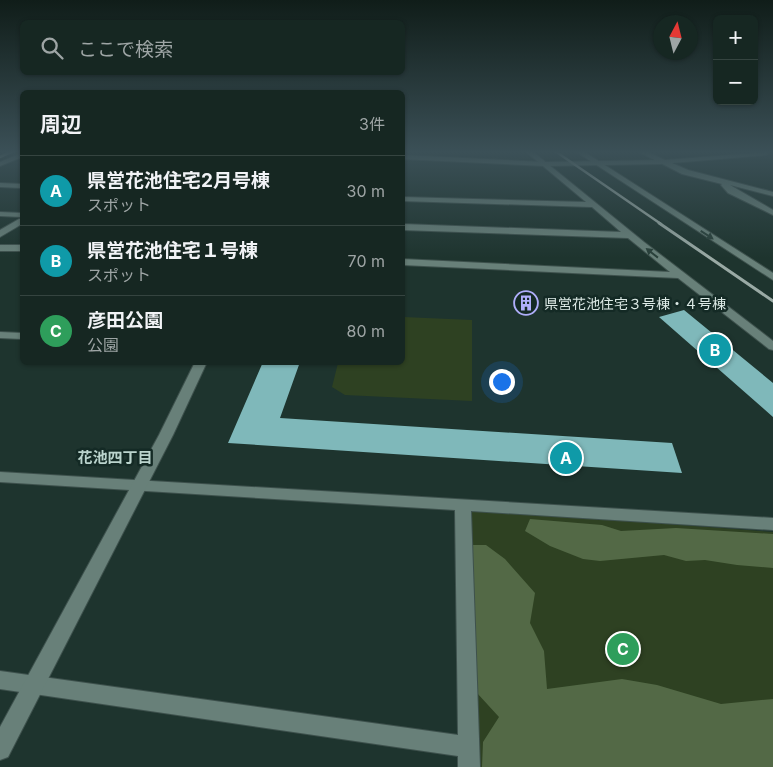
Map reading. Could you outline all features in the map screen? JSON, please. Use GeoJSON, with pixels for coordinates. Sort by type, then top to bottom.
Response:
{"type":"FeatureCollection","features":[{"type":"Feature","properties":{"kind":"street"},"geometry":{"type":"LineString","coordinates":[[572,187],[630,236],[773,348]]}},
{"type":"Feature","properties":{"kind":"street"},"geometry":{"type":"LineString","coordinates":[[633,187],[773,277]]}},
{"type":"Feature","properties":{"kind":"street"},"geometry":{"type":"LineString","coordinates":[[726,187],[773,213]]}},
{"type":"Feature","properties":{"kind":"street"},"geometry":{"type":"LineString","coordinates":[[742,187],[773,194]]}},
{"type":"Feature","properties":{"kind":"street"},"geometry":{"type":"LineString","coordinates":[[405,199],[594,205]]}},
{"type":"Feature","properties":{"kind":"street"},"geometry":{"type":"LineString","coordinates":[[0,214],[20,215]]}},
{"type":"Feature","properties":{"kind":"street"},"geometry":{"type":"LineString","coordinates":[[0,234],[20,222]]}},
{"type":"Feature","properties":{"kind":"street"},"geometry":{"type":"LineString","coordinates":[[405,227],[630,236]]}},
{"type":"Feature","properties":{"kind":"street"},"geometry":{"type":"LineString","coordinates":[[0,248],[20,248]]}},
{"type":"Feature","properties":{"kind":"street"},"geometry":{"type":"LineString","coordinates":[[405,262],[681,275]]}},
{"type":"Feature","properties":{"kind":"street"},"geometry":{"type":"LineString","coordinates":[[0,335],[20,336]]}},
{"type":"Feature","properties":{"kind":"street"},"geometry":{"type":"LineString","coordinates":[[0,749],[139,487],[200,365]]}},
{"type":"Feature","properties":{"kind":"street"},"geometry":{"type":"LineString","coordinates":[[0,477],[139,487],[773,524]]}},
{"type":"Feature","properties":{"kind":"street"},"geometry":{"type":"LineString","coordinates":[[0,680],[34,684],[469,757],[463,506]]}},
{"type":"Feature","properties":{"kind":"green space"},"geometry":{"type":"Polygon","coordinates":[[[405,317],[472,320],[472,401],[345,395],[332,387],[338,365],[405,365],[405,317]]]}},
{"type":"Feature","properties":{"kind":"green space"},"geometry":{"type":"Polygon","coordinates":[[[467,509],[773,532],[773,767],[478,767],[467,509]]]}},
{"type":"Feature","properties":{"kind":"green space"},"geometry":{"type":"Polygon","coordinates":[[[530,519],[602,525],[621,531],[676,528],[773,534],[773,568],[705,560],[686,561],[664,555],[600,561],[583,559],[550,546],[525,531],[530,519]]]}},
{"type":"Feature","properties":{"kind":"green space"},"geometry":{"type":"Polygon","coordinates":[[[468,545],[486,545],[505,559],[535,593],[530,623],[544,651],[547,689],[622,679],[657,685],[721,704],[773,699],[773,767],[482,767],[483,742],[499,717],[477,693],[468,545]]]}},
{"type":"Feature","properties":{"kind":"building"},"geometry":{"type":"Polygon","coordinates":[[[684,310],[773,383],[773,417],[659,317],[684,310]]]}},
{"type":"Feature","properties":{"kind":"building"},"geometry":{"type":"Polygon","coordinates":[[[262,365],[299,365],[280,418],[672,443],[682,473],[228,443],[262,365]]]}},
{"type":"Feature","properties":{"kind":"railway"},"geometry":{"type":"LineString","coordinates":[[607,187],[661,224]]}},
{"type":"Feature","properties":{"kind":"railway"},"geometry":{"type":"LineString","coordinates":[[659,223],[773,301]]}},
{"type":"Feature","properties":{"kind":"place","name":"県営花池住宅３号棟・４号棟"},"geometry":{"type":"Point","coordinates":[526,303]}},
{"type":"Feature","properties":{"kind":"place","name":"県営花池住宅１号棟"},"geometry":{"type":"Point","coordinates":[715,350]}},
{"type":"Feature","properties":{"kind":"place","name":"県営花池住宅2月号棟"},"geometry":{"type":"Point","coordinates":[566,458]}},
{"type":"Feature","properties":{"kind":"place","name":"彦田公園"},"geometry":{"type":"Point","coordinates":[623,649]}},
{"type":"Feature","properties":{"kind":"district","name":"花池四丁目"},"geometry":{"type":"Point","coordinates":[115,457]}}]}
